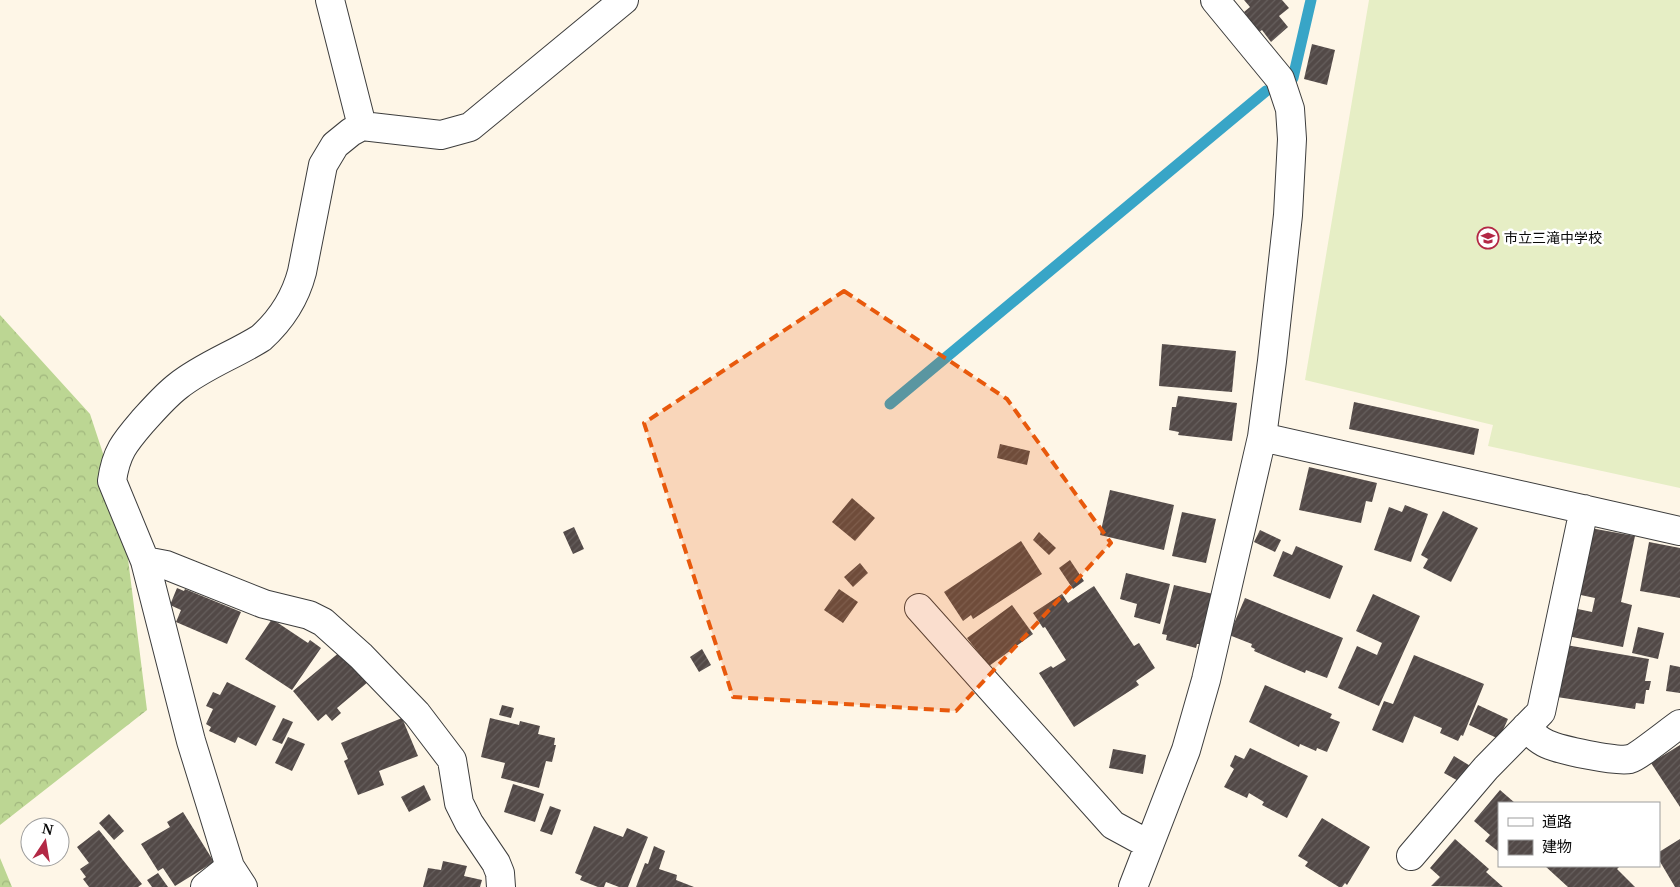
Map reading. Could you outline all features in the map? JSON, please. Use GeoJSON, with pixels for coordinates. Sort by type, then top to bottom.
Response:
{"type":"FeatureCollection","features":[{"type":"Feature","properties":{"kind":"street"},"geometry":{"type":"LineString","coordinates":[[330,0],[362,126]]}},
{"type":"Feature","properties":{"kind":"street"},"geometry":{"type":"LineString","coordinates":[[205,887],[237,877],[191,741],[145,561],[112,481],[118,455],[162,400],[178,385],[261,338],[271,330],[288,307],[300,282],[323,165],[335,145],[362,126],[441,135],[470,127],[624,0]]}},
{"type":"Feature","properties":{"kind":"street"},"geometry":{"type":"LineString","coordinates":[[1133,887],[1148,844],[1186,750],[1196,718],[1262,437],[1288,216],[1292,139],[1290,109],[1280,79],[1215,0]]}},
{"type":"Feature","properties":{"kind":"street"},"geometry":{"type":"LineString","coordinates":[[1262,437],[1680,531]]}},
{"type":"Feature","properties":{"kind":"street"},"geometry":{"type":"LineString","coordinates":[[1411,856],[1486,768],[1541,712],[1584,509]]}},
{"type":"Feature","properties":{"kind":"street"},"geometry":{"type":"LineString","coordinates":[[145,561],[166,565],[264,604],[309,616],[323,622],[361,656],[416,714],[452,760],[459,803],[469,823],[496,864],[500,874],[501,887]]}},
{"type":"Feature","properties":{"kind":"street"},"geometry":{"type":"LineString","coordinates":[[919,608],[1113,825],[1148,844]]}},
{"type":"Feature","properties":{"kind":"street"},"geometry":{"type":"LineString","coordinates":[[1526,727],[1541,740],[1563,750],[1631,759],[1680,724]]}},
{"type":"Feature","properties":{"kind":"highlighted area"},"geometry":{"type":"Polygon","coordinates":[[[844,291],[1007,399],[1111,543],[956,711],[733,697],[644,423],[844,291]]]}},
{"type":"Feature","properties":{"kind":"green space","name":"市立三滝中学校"},"geometry":{"type":"Polygon","coordinates":[[[1369,0],[1680,0],[1680,488],[1488,446],[1493,425],[1305,380],[1369,0]]]}},
{"type":"Feature","properties":{"kind":"green space"},"geometry":{"type":"Polygon","coordinates":[[[0,315],[90,414],[122,511],[147,710],[0,825],[0,315]]]}},
{"type":"Feature","properties":{"kind":"green space"},"geometry":{"type":"Polygon","coordinates":[[[0,858],[12,887],[0,887],[0,858]]]}},
{"type":"Feature","properties":{"kind":"building"},"geometry":{"type":"Polygon","coordinates":[[[1244,0],[1282,0],[1289,8],[1279,16],[1288,27],[1271,42],[1262,30],[1259,32],[1244,12],[1250,7],[1244,0]]]}},
{"type":"Feature","properties":{"kind":"building"},"geometry":{"type":"Polygon","coordinates":[[[1312,44],[1335,50],[1327,85],[1304,79],[1312,44]]]}},
{"type":"Feature","properties":{"kind":"building"},"geometry":{"type":"Polygon","coordinates":[[[1162,344],[1236,351],[1232,392],[1159,386],[1162,344]]]}},
{"type":"Feature","properties":{"kind":"building"},"geometry":{"type":"Polygon","coordinates":[[[1178,396],[1237,403],[1232,441],[1178,435],[1179,432],[1169,430],[1172,407],[1176,407],[1178,396]]]}},
{"type":"Feature","properties":{"kind":"building"},"geometry":{"type":"Polygon","coordinates":[[[1354,402],[1479,429],[1474,455],[1349,429],[1354,402]]]}},
{"type":"Feature","properties":{"kind":"building"},"geometry":{"type":"Polygon","coordinates":[[[1000,444],[1030,451],[1027,465],[997,458],[1000,444]]]}},
{"type":"Feature","properties":{"kind":"building"},"geometry":{"type":"Polygon","coordinates":[[[1309,467],[1377,483],[1372,502],[1366,501],[1361,523],[1299,510],[1309,467]]]}},
{"type":"Feature","properties":{"kind":"building"},"geometry":{"type":"Polygon","coordinates":[[[1110,490],[1174,505],[1164,550],[1100,535],[1110,490]]]}},
{"type":"Feature","properties":{"kind":"building"},"geometry":{"type":"Polygon","coordinates":[[[852,498],[875,518],[855,541],[832,522],[852,498]]]}},
{"type":"Feature","properties":{"kind":"building"},"geometry":{"type":"Polygon","coordinates":[[[1405,505],[1428,514],[1411,562],[1374,550],[1389,507],[1402,512],[1405,505]]]}},
{"type":"Feature","properties":{"kind":"building"},"geometry":{"type":"Polygon","coordinates":[[[1443,511],[1478,528],[1451,582],[1423,568],[1428,559],[1421,555],[1443,511]]]}},
{"type":"Feature","properties":{"kind":"building"},"geometry":{"type":"Polygon","coordinates":[[[1182,512],[1216,519],[1206,563],[1172,556],[1182,512]]]}},
{"type":"Feature","properties":{"kind":"building"},"geometry":{"type":"Polygon","coordinates":[[[574,527],[584,549],[573,554],[563,532],[574,527]]]}},
{"type":"Feature","properties":{"kind":"building"},"geometry":{"type":"Polygon","coordinates":[[[1590,528],[1635,536],[1621,602],[1632,605],[1623,647],[1567,636],[1573,608],[1592,612],[1595,598],[1576,594],[1590,528]]]}},
{"type":"Feature","properties":{"kind":"building"},"geometry":{"type":"Polygon","coordinates":[[[1260,530],[1281,540],[1275,552],[1254,542],[1260,530]]]}},
{"type":"Feature","properties":{"kind":"building"},"geometry":{"type":"Polygon","coordinates":[[[1039,532],[1056,548],[1049,555],[1033,540],[1039,532]]]}},
{"type":"Feature","properties":{"kind":"building"},"geometry":{"type":"Polygon","coordinates":[[[1021,541],[1042,574],[973,619],[971,615],[963,621],[944,592],[1021,541]]]}},
{"type":"Feature","properties":{"kind":"building"},"geometry":{"type":"Polygon","coordinates":[[[1649,542],[1680,548],[1680,598],[1640,591],[1649,542]]]}},
{"type":"Feature","properties":{"kind":"building"},"geometry":{"type":"Polygon","coordinates":[[[1296,546],[1343,566],[1330,599],[1273,576],[1283,551],[1292,555],[1296,546]]]}},
{"type":"Feature","properties":{"kind":"building"},"geometry":{"type":"Polygon","coordinates":[[[1070,560],[1084,581],[1073,589],[1059,568],[1070,560]]]}},
{"type":"Feature","properties":{"kind":"building"},"geometry":{"type":"Polygon","coordinates":[[[860,563],[868,573],[853,587],[844,577],[860,563]]]}},
{"type":"Feature","properties":{"kind":"building"},"geometry":{"type":"Polygon","coordinates":[[[1126,573],[1170,584],[1160,624],[1134,617],[1137,604],[1120,599],[1126,573]]]}},
{"type":"Feature","properties":{"kind":"building"},"geometry":{"type":"Polygon","coordinates":[[[1174,585],[1213,594],[1201,644],[1197,644],[1196,648],[1166,640],[1167,635],[1162,634],[1174,585]]]}},
{"type":"Feature","properties":{"kind":"building"},"geometry":{"type":"Polygon","coordinates":[[[1094,586],[1134,646],[1139,643],[1155,668],[1136,681],[1139,685],[1074,727],[1039,673],[1051,666],[1053,668],[1066,660],[1045,627],[1043,628],[1033,613],[1062,594],[1068,603],[1094,586]]]}},
{"type":"Feature","properties":{"kind":"building"},"geometry":{"type":"Polygon","coordinates":[[[177,588],[184,591],[185,589],[241,612],[227,644],[176,622],[181,610],[170,605],[177,588]]]}},
{"type":"Feature","properties":{"kind":"building"},"geometry":{"type":"Polygon","coordinates":[[[839,589],[858,602],[843,623],[824,610],[839,589]]]}},
{"type":"Feature","properties":{"kind":"building"},"geometry":{"type":"Polygon","coordinates":[[[1373,594],[1420,616],[1379,706],[1338,688],[1357,646],[1377,655],[1382,643],[1356,631],[1373,594]]]}},
{"type":"Feature","properties":{"kind":"building"},"geometry":{"type":"Polygon","coordinates":[[[1245,598],[1343,638],[1327,678],[1306,670],[1305,673],[1254,651],[1255,649],[1251,647],[1252,644],[1229,635],[1245,598]]]}},
{"type":"Feature","properties":{"kind":"building"},"geometry":{"type":"Polygon","coordinates":[[[1012,605],[1033,634],[989,666],[967,638],[1012,605]]]}},
{"type":"Feature","properties":{"kind":"building"},"geometry":{"type":"Polygon","coordinates":[[[272,619],[308,643],[310,640],[321,648],[292,690],[245,659],[272,619]]]}},
{"type":"Feature","properties":{"kind":"building"},"geometry":{"type":"Polygon","coordinates":[[[1638,627],[1664,633],[1658,659],[1632,653],[1638,627]]]}},
{"type":"Feature","properties":{"kind":"building"},"geometry":{"type":"Polygon","coordinates":[[[1566,645],[1649,659],[1645,681],[1651,681],[1649,690],[1646,690],[1644,704],[1636,703],[1635,709],[1557,697],[1566,645]]]}},
{"type":"Feature","properties":{"kind":"building"},"geometry":{"type":"Polygon","coordinates":[[[702,649],[711,665],[699,672],[690,657],[702,649]]]}},
{"type":"Feature","properties":{"kind":"building"},"geometry":{"type":"Polygon","coordinates":[[[341,651],[368,682],[337,708],[341,713],[332,721],[326,714],[318,721],[293,691],[341,651]]]}},
{"type":"Feature","properties":{"kind":"building"},"geometry":{"type":"Polygon","coordinates":[[[1414,655],[1484,684],[1463,736],[1461,735],[1458,741],[1440,733],[1442,728],[1414,716],[1403,743],[1372,730],[1384,701],[1393,704],[1414,655]]]}},
{"type":"Feature","properties":{"kind":"building"},"geometry":{"type":"Polygon","coordinates":[[[1670,665],[1680,667],[1680,693],[1666,691],[1670,665]]]}},
{"type":"Feature","properties":{"kind":"building"},"geometry":{"type":"Polygon","coordinates":[[[227,682],[276,706],[256,746],[238,737],[235,743],[209,731],[211,727],[206,724],[213,709],[206,706],[213,692],[220,695],[227,682]]]}},
{"type":"Feature","properties":{"kind":"building"},"geometry":{"type":"Polygon","coordinates":[[[1265,685],[1332,714],[1330,718],[1340,722],[1327,752],[1317,748],[1316,751],[1300,744],[1299,747],[1249,722],[1265,685]]]}},
{"type":"Feature","properties":{"kind":"building"},"geometry":{"type":"Polygon","coordinates":[[[502,705],[514,708],[511,718],[499,715],[502,705]]]}},
{"type":"Feature","properties":{"kind":"building"},"geometry":{"type":"Polygon","coordinates":[[[1478,705],[1508,719],[1499,739],[1469,725],[1478,705]]]}},
{"type":"Feature","properties":{"kind":"building"},"geometry":{"type":"Polygon","coordinates":[[[283,718],[293,722],[282,744],[272,740],[283,718]]]}},
{"type":"Feature","properties":{"kind":"building"},"geometry":{"type":"Polygon","coordinates":[[[402,718],[418,756],[379,771],[384,785],[358,795],[344,761],[348,759],[341,743],[402,718]]]}},
{"type":"Feature","properties":{"kind":"building"},"geometry":{"type":"Polygon","coordinates":[[[490,718],[519,725],[520,721],[540,726],[538,734],[555,738],[554,745],[556,745],[552,762],[546,761],[539,788],[501,778],[505,763],[481,757],[490,718]]]}},
{"type":"Feature","properties":{"kind":"building"},"geometry":{"type":"Polygon","coordinates":[[[288,737],[305,744],[292,771],[275,763],[288,737]]]}},
{"type":"Feature","properties":{"kind":"building"},"geometry":{"type":"Polygon","coordinates":[[[1680,745],[1680,807],[1651,763],[1680,745]]]}},
{"type":"Feature","properties":{"kind":"building"},"geometry":{"type":"Polygon","coordinates":[[[1250,748],[1308,776],[1287,818],[1262,805],[1264,802],[1249,793],[1247,798],[1224,787],[1234,769],[1230,766],[1235,755],[1244,759],[1250,748]]]}},
{"type":"Feature","properties":{"kind":"building"},"geometry":{"type":"Polygon","coordinates":[[[1113,749],[1146,755],[1143,774],[1109,768],[1113,749]]]}},
{"type":"Feature","properties":{"kind":"building"},"geometry":{"type":"Polygon","coordinates":[[[1454,756],[1472,767],[1462,783],[1444,773],[1454,756]]]}},
{"type":"Feature","properties":{"kind":"building"},"geometry":{"type":"Polygon","coordinates":[[[513,784],[544,794],[535,822],[504,812],[513,784]]]}},
{"type":"Feature","properties":{"kind":"building"},"geometry":{"type":"Polygon","coordinates":[[[424,785],[431,800],[409,812],[401,797],[424,785]]]}},
{"type":"Feature","properties":{"kind":"building"},"geometry":{"type":"Polygon","coordinates":[[[1500,790],[1514,802],[1498,802],[1498,851],[1485,841],[1490,835],[1474,821],[1500,790]]]}},
{"type":"Feature","properties":{"kind":"building"},"geometry":{"type":"Polygon","coordinates":[[[550,806],[561,810],[552,835],[540,831],[550,806]]]}},
{"type":"Feature","properties":{"kind":"building"},"geometry":{"type":"Polygon","coordinates":[[[183,812],[214,862],[175,886],[163,868],[158,871],[141,844],[170,827],[167,822],[183,812]]]}},
{"type":"Feature","properties":{"kind":"building"},"geometry":{"type":"Polygon","coordinates":[[[109,814],[124,831],[114,840],[99,823],[109,814]]]}},
{"type":"Feature","properties":{"kind":"building"},"geometry":{"type":"Polygon","coordinates":[[[1322,818],[1370,847],[1347,885],[1345,883],[1342,887],[1305,866],[1308,862],[1298,856],[1322,818]]]}},
{"type":"Feature","properties":{"kind":"building"},"geometry":{"type":"Polygon","coordinates":[[[594,826],[623,837],[627,828],[648,837],[628,887],[619,887],[606,882],[604,887],[598,887],[580,880],[582,876],[575,873],[594,826]]]}},
{"type":"Feature","properties":{"kind":"building"},"geometry":{"type":"Polygon","coordinates":[[[99,830],[142,884],[138,887],[89,887],[83,879],[86,877],[80,869],[89,863],[77,847],[99,830]]]}},
{"type":"Feature","properties":{"kind":"building"},"geometry":{"type":"Polygon","coordinates":[[[1455,839],[1489,869],[1486,872],[1503,887],[1431,886],[1440,877],[1430,868],[1455,839]]]}},
{"type":"Feature","properties":{"kind":"building"},"geometry":{"type":"Polygon","coordinates":[[[1680,839],[1680,887],[1675,887],[1660,862],[1660,851],[1680,839]]]}},
{"type":"Feature","properties":{"kind":"building"},"geometry":{"type":"Polygon","coordinates":[[[654,846],[665,851],[659,869],[677,875],[676,880],[694,887],[636,887],[645,863],[648,864],[654,846]]]}},
{"type":"Feature","properties":{"kind":"building"},"geometry":{"type":"Polygon","coordinates":[[[443,861],[467,866],[464,876],[482,880],[480,887],[423,887],[428,868],[441,870],[443,861]]]}},
{"type":"Feature","properties":{"kind":"building"},"geometry":{"type":"Polygon","coordinates":[[[1546,867],[1619,867],[1617,869],[1635,887],[1568,887],[1546,867]]]}},
{"type":"Feature","properties":{"kind":"building"},"geometry":{"type":"Polygon","coordinates":[[[158,873],[168,887],[152,887],[147,880],[158,873]]]}},
{"type":"Feature","properties":{"kind":"waterway"},"geometry":{"type":"LineString","coordinates":[[1293,78],[1311,0]]}},
{"type":"Feature","properties":{"kind":"waterway"},"geometry":{"type":"LineString","coordinates":[[890,404],[1266,91]]}},
{"type":"Feature","properties":{"kind":"place","name":"市立三滝中学校"},"geometry":{"type":"Point","coordinates":[1488,238]}}]}
